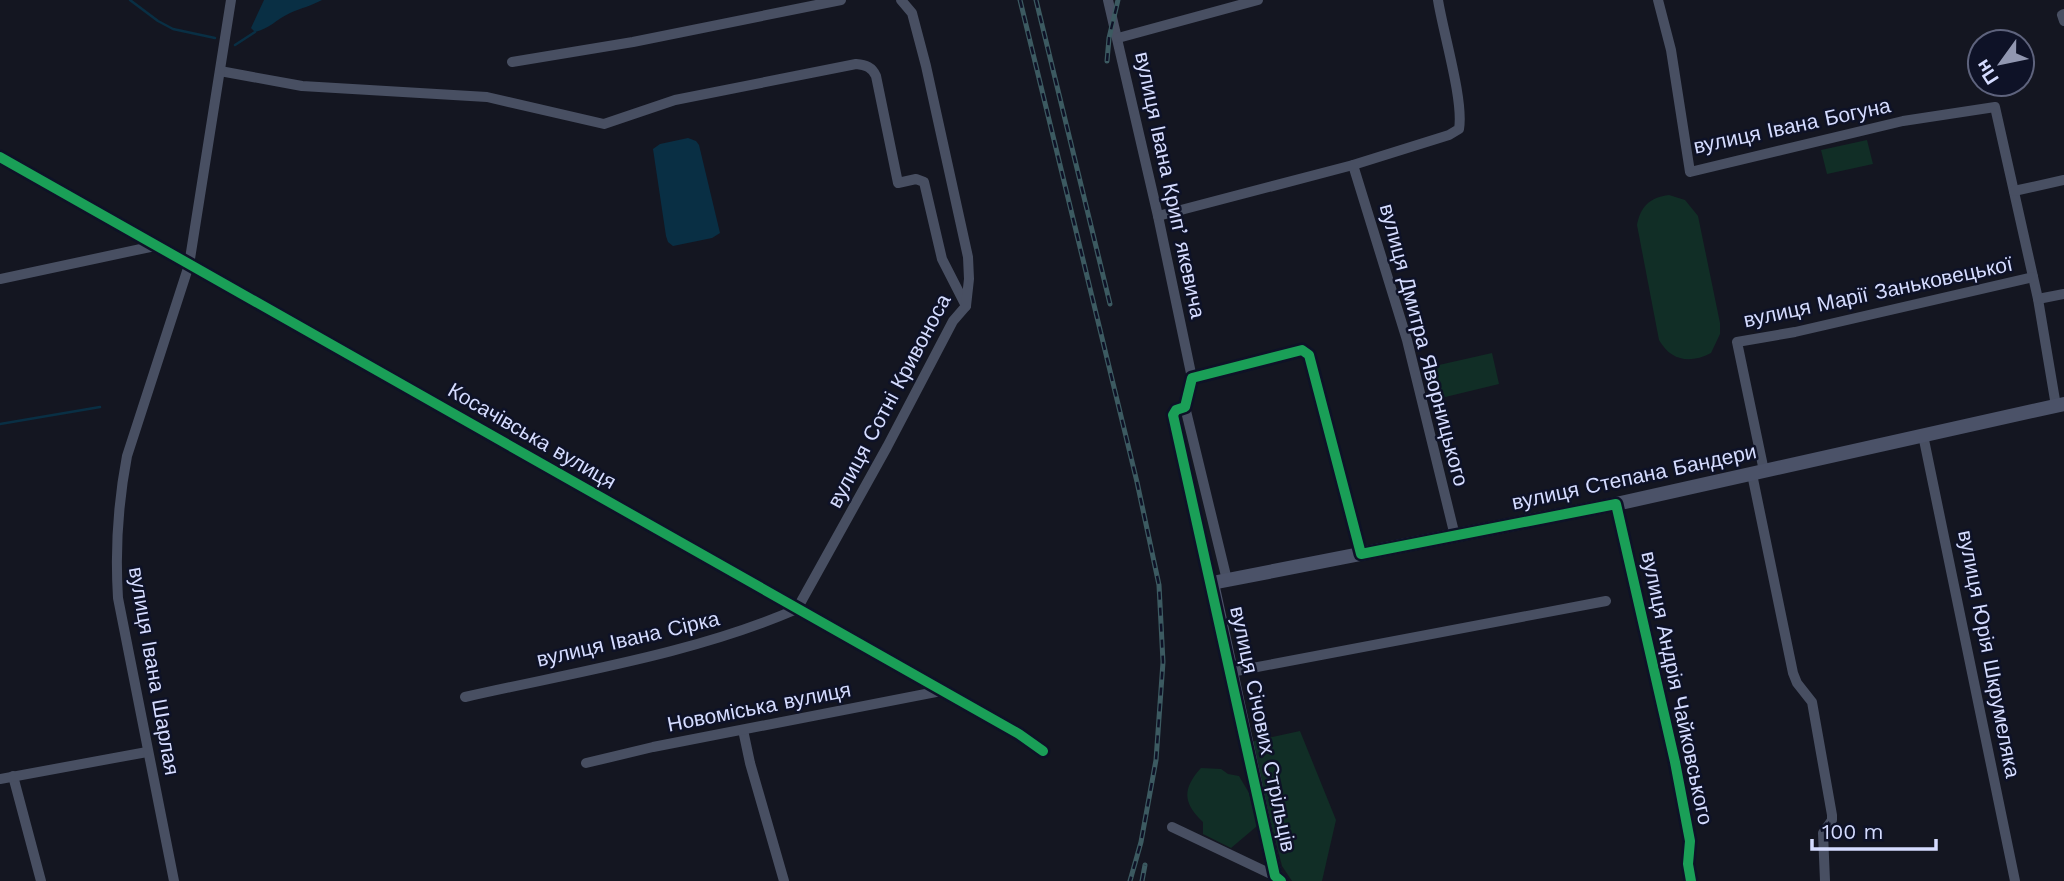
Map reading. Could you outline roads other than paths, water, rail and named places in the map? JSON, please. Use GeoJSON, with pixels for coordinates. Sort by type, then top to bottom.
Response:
{"type":"FeatureCollection","features":[{"type":"Feature","properties":{"kind":"street","name":"вулиця Івана Шарлая"},"geometry":{"type":"LineString","coordinates":[[174,881],[118,598],[118,521],[127,456],[190,265],[231,0]]}},
{"type":"Feature","properties":{"kind":"street"},"geometry":{"type":"LineString","coordinates":[[512,62],[841,0]]}},
{"type":"Feature","properties":{"kind":"street","name":"вулиця Сотні Кривоноса"},"geometry":{"type":"LineString","coordinates":[[797,609],[953,321],[966,306],[969,262],[923,55],[912,13],[901,0]]}},
{"type":"Feature","properties":{"kind":"street","name":"вулиця Івана Крипʼякевича"},"geometry":{"type":"LineString","coordinates":[[1108,0],[1192,378],[1185,408]]}},
{"type":"Feature","properties":{"kind":"street"},"geometry":{"type":"LineString","coordinates":[[1118,38],[1258,0]]}},
{"type":"Feature","properties":{"kind":"street"},"geometry":{"type":"LineString","coordinates":[[1158,216],[1353,165],[1449,135],[1459,129],[1457,95],[1438,0]]}},
{"type":"Feature","properties":{"kind":"street","name":"вулиця Івана Богуна"},"geometry":{"type":"LineString","coordinates":[[1658,0],[1671,50],[1690,172],[1903,121],[1995,107],[2014,191]]}},
{"type":"Feature","properties":{"kind":"street"},"geometry":{"type":"LineString","coordinates":[[220,71],[302,86],[487,97],[604,124],[675,100],[856,64],[864,65],[873,70],[876,76],[898,183],[916,178],[924,182],[942,259],[966,306]]}},
{"type":"Feature","properties":{"kind":"street","name":"Косачівська вулиця"},"geometry":{"type":"LineString","coordinates":[[0,157],[1019,734],[1043,751]]}},
{"type":"Feature","properties":{"kind":"street","name":"вулиця Дмитра Яворницького"},"geometry":{"type":"LineString","coordinates":[[1353,165],[1406,340],[1455,536]]}},
{"type":"Feature","properties":{"kind":"street"},"geometry":{"type":"LineString","coordinates":[[2060,405],[2014,191],[2064,180]]}},
{"type":"Feature","properties":{"kind":"street"},"geometry":{"type":"LineString","coordinates":[[0,279],[155,246]]}},
{"type":"Feature","properties":{"kind":"street","name":"вулиця Марії Заньковецької"},"geometry":{"type":"LineString","coordinates":[[1758,472],[1737,342],[1795,332],[2033,277]]}},
{"type":"Feature","properties":{"kind":"street"},"geometry":{"type":"LineString","coordinates":[[2038,299],[2064,294]]}},
{"type":"Feature","properties":{"kind":"street","name":"вулиця Степана Бандери"},"geometry":{"type":"LineString","coordinates":[[1212,583],[1616,504],[2060,405]]}},
{"type":"Feature","properties":{"kind":"street"},"geometry":{"type":"LineString","coordinates":[[1212,583],[1174,417],[1175,411],[1185,408],[1227,580]]}},
{"type":"Feature","properties":{"kind":"street","name":"вулиця Юрія Шкрумеляка"},"geometry":{"type":"LineString","coordinates":[[1923,435],[2015,881]]}},
{"type":"Feature","properties":{"kind":"street"},"geometry":{"type":"LineString","coordinates":[[1758,472],[1793,673],[1797,683],[1812,702],[1832,815],[1832,820],[1823,833],[1825,881]]}},
{"type":"Feature","properties":{"kind":"street","name":"вулиця Андрія Чайковського"},"geometry":{"type":"LineString","coordinates":[[1616,504],[1680,788],[1690,841],[1688,864],[1691,881]]}},
{"type":"Feature","properties":{"kind":"street","name":"вулиця Січових Стрільців"},"geometry":{"type":"LineString","coordinates":[[1212,583],[1278,878]]}},
{"type":"Feature","properties":{"kind":"street"},"geometry":{"type":"LineString","coordinates":[[1231,672],[1606,601]]}},
{"type":"Feature","properties":{"kind":"street","name":"вулиця Івана Сірка"},"geometry":{"type":"LineString","coordinates":[[465,697],[699,644],[753,627],[797,609]]}},
{"type":"Feature","properties":{"kind":"street","name":"Новоміська вулиця"},"geometry":{"type":"LineString","coordinates":[[586,764],[653,747],[941,691]]}},
{"type":"Feature","properties":{"kind":"street"},"geometry":{"type":"LineString","coordinates":[[743,730],[784,881]]}},
{"type":"Feature","properties":{"kind":"street"},"geometry":{"type":"LineString","coordinates":[[0,779],[147,752]]}},
{"type":"Feature","properties":{"kind":"street"},"geometry":{"type":"LineString","coordinates":[[13,776],[41,881]]}},
{"type":"Feature","properties":{"kind":"street","name":"вулиця Січових Стрільців"},"geometry":{"type":"LineString","coordinates":[[1172,827],[1278,878]]}},
{"type":"Feature","properties":{"kind":"water"},"geometry":{"type":"Polygon","coordinates":[[[264,0],[322,0],[255,32],[251,28],[264,0]]]}},
{"type":"Feature","properties":{"kind":"water"},"geometry":{"type":"Polygon","coordinates":[[[688,138],[699,145],[720,233],[712,238],[673,246],[666,236],[653,149],[660,144],[688,138]]]}},
{"type":"Feature","properties":{"kind":"waterway"},"geometry":{"type":"LineString","coordinates":[[130,0],[173,29],[215,38]]}},
{"type":"Feature","properties":{"kind":"waterway"},"geometry":{"type":"LineString","coordinates":[[235,45],[255,32]]}},
{"type":"Feature","properties":{"kind":"waterway"},"geometry":{"type":"LineString","coordinates":[[0,424],[100,407]]}},
{"type":"Feature","properties":{"kind":"railway"},"geometry":{"type":"LineString","coordinates":[[1020,0],[1137,482],[1159,585],[1163,662],[1156,760],[1141,842],[1130,881]]}},
{"type":"Feature","properties":{"kind":"railway"},"geometry":{"type":"LineString","coordinates":[[1036,0],[1110,304]]}},
{"type":"Feature","properties":{"kind":"railway"},"geometry":{"type":"LineString","coordinates":[[1107,61],[1109,38],[1118,0]]}},
{"type":"Feature","properties":{"kind":"railway"},"geometry":{"type":"LineString","coordinates":[[1142,881],[1145,865]]}}]}
